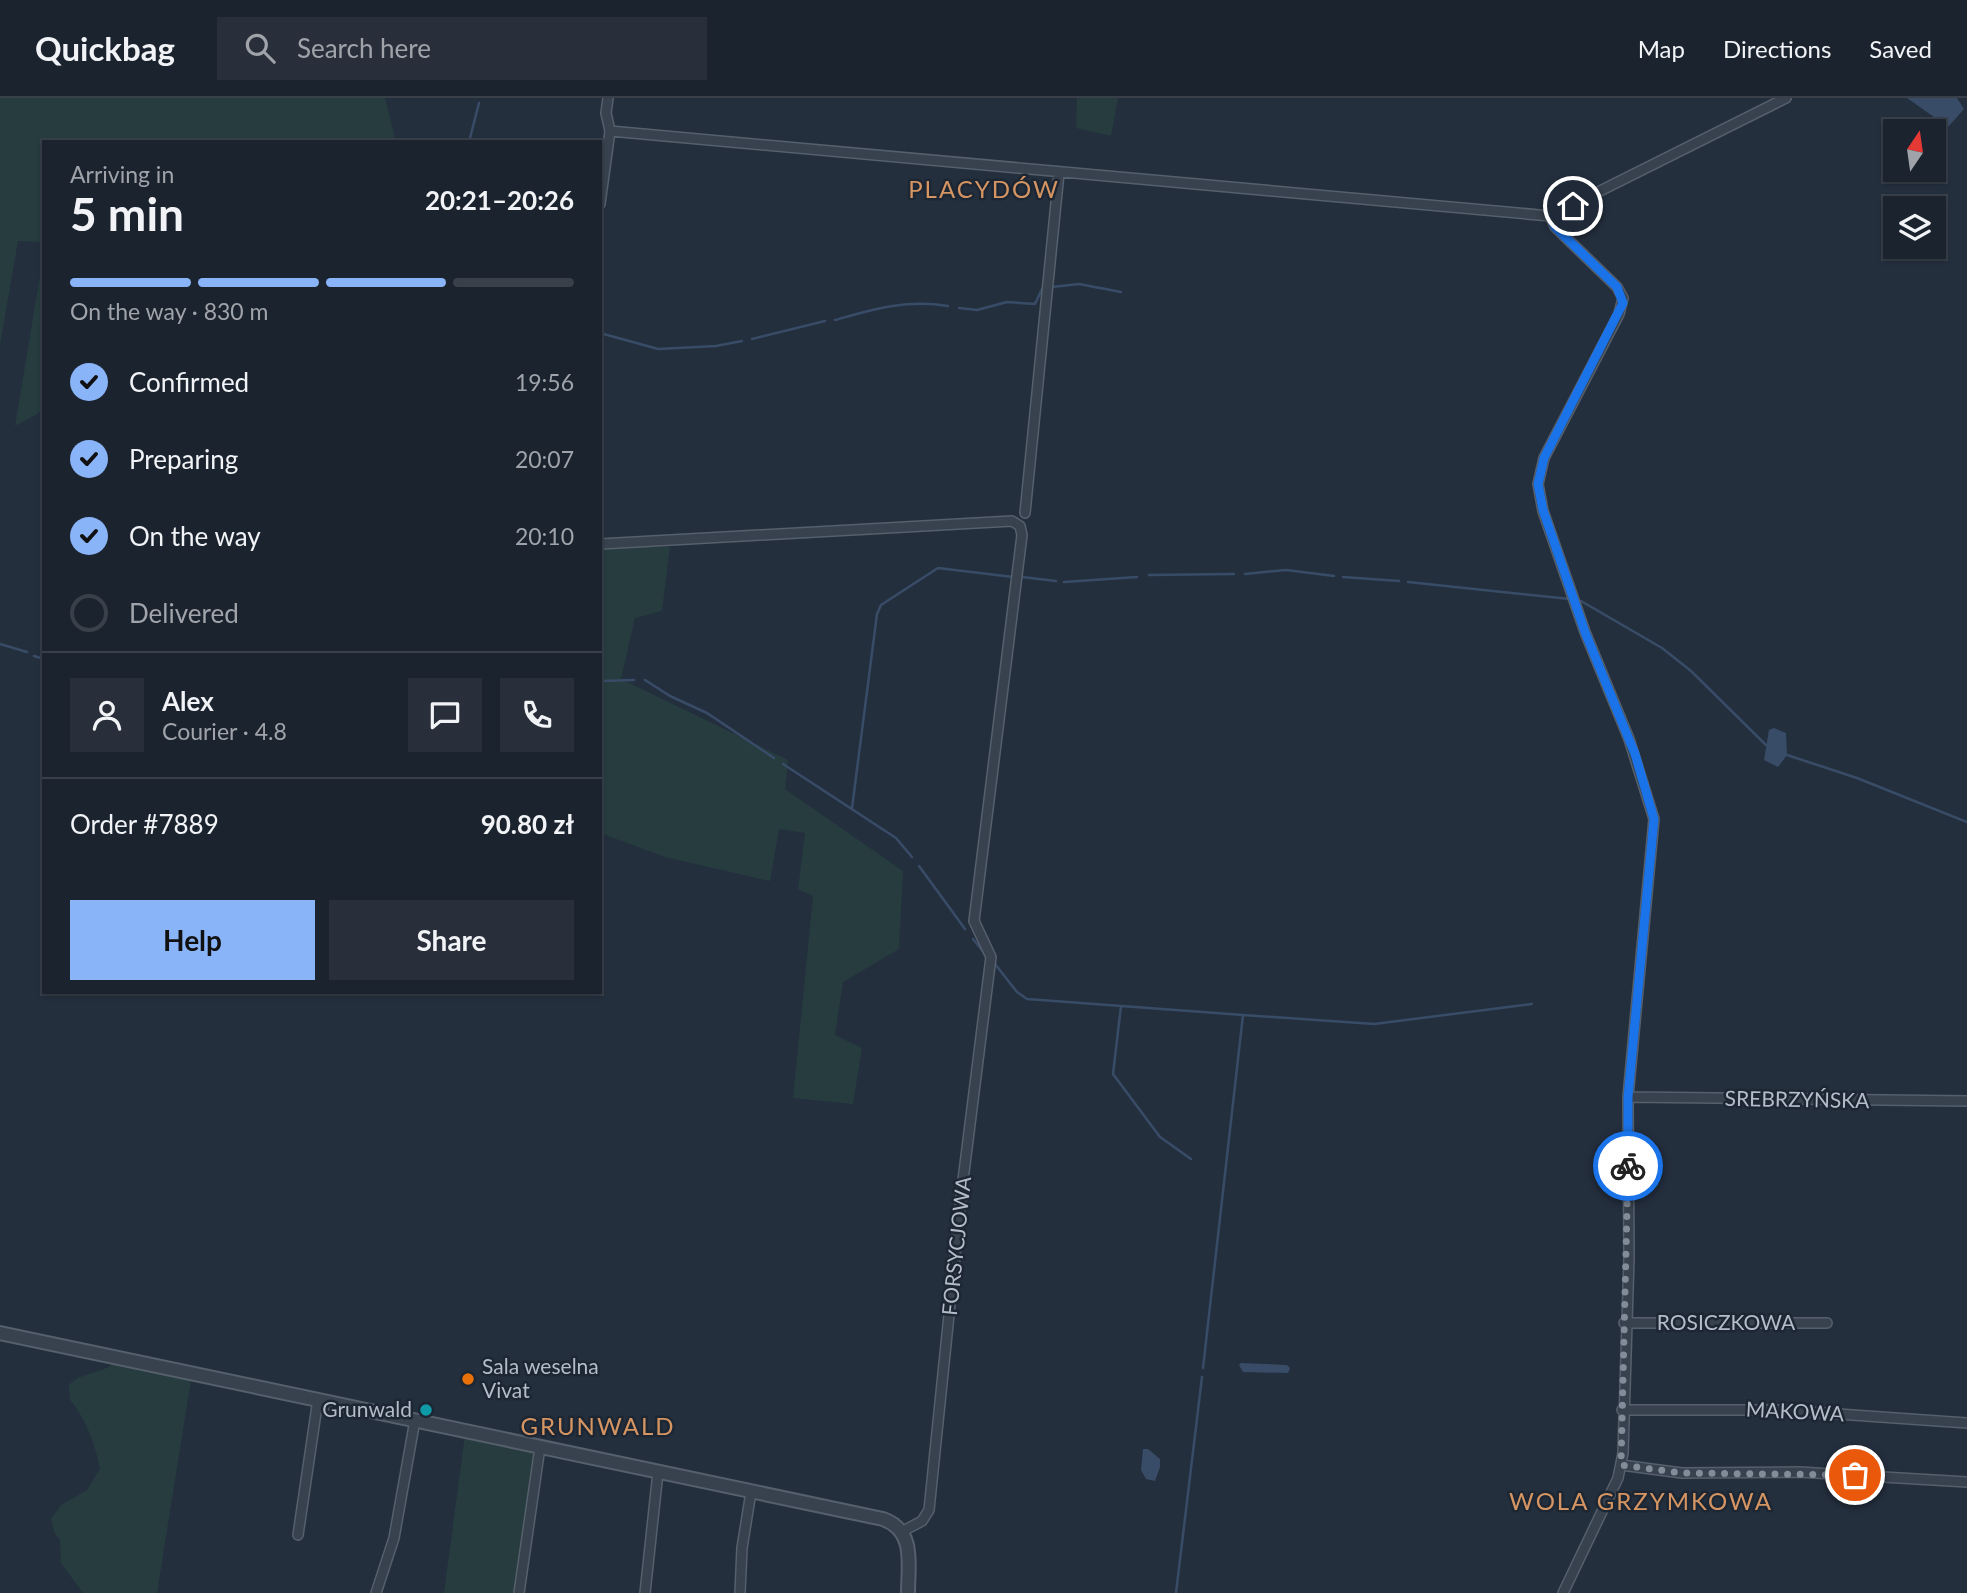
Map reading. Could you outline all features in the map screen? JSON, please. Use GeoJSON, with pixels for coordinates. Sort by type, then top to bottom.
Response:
{"type":"FeatureCollection","features":[{"type":"Feature","properties":{"kind":"street"},"geometry":{"type":"LineString","coordinates":[[602,189],[610,131],[606,113],[608,98]]}},
{"type":"Feature","properties":{"kind":"street"},"geometry":{"type":"LineString","coordinates":[[610,131],[1550,216],[1786,98]]}},
{"type":"Feature","properties":{"kind":"street"},"geometry":{"type":"LineString","coordinates":[[1025,513],[1059,173]]}},
{"type":"Feature","properties":{"kind":"street"},"geometry":{"type":"LineString","coordinates":[[1550,216],[1555,227],[1617,287],[1623,298],[1619,314],[1544,458],[1538,484],[1543,510],[1585,632],[1629,739],[1654,819],[1628,1097],[1629,1235],[1621,1465],[1596,1526],[1563,1593]]}},
{"type":"Feature","properties":{"kind":"street","name":"FORSYCJOWA"},"geometry":{"type":"LineString","coordinates":[[602,544],[1012,521],[1020,526],[1022,535],[983,831],[974,921],[979,935],[989,947],[989,975],[962,1188],[929,1510],[922,1521],[903,1531]]}},
{"type":"Feature","properties":{"kind":"street","name":"SREBRZYŃSKA"},"geometry":{"type":"LineString","coordinates":[[1628,1097],[1967,1101]]}},
{"type":"Feature","properties":{"kind":"street","name":"ROSICZKOWA"},"geometry":{"type":"LineString","coordinates":[[1624,1323],[1827,1323]]}},
{"type":"Feature","properties":{"kind":"street"},"geometry":{"type":"LineString","coordinates":[[0,1333],[883,1519],[903,1531],[908,1547],[908,1593]]}},
{"type":"Feature","properties":{"kind":"street"},"geometry":{"type":"LineString","coordinates":[[298,1535],[318,1399]]}},
{"type":"Feature","properties":{"kind":"street","name":"MAKOWA"},"geometry":{"type":"LineString","coordinates":[[1622,1410],[1781,1410],[1967,1423]]}},
{"type":"Feature","properties":{"kind":"street"},"geometry":{"type":"LineString","coordinates":[[376,1593],[394,1538],[415,1420]]}},
{"type":"Feature","properties":{"kind":"street"},"geometry":{"type":"LineString","coordinates":[[519,1593],[540,1447]]}},
{"type":"Feature","properties":{"kind":"street"},"geometry":{"type":"LineString","coordinates":[[1621,1465],[1682,1473],[1799,1472],[1967,1482]]}},
{"type":"Feature","properties":{"kind":"street"},"geometry":{"type":"LineString","coordinates":[[645,1593],[658,1472]]}},
{"type":"Feature","properties":{"kind":"street"},"geometry":{"type":"LineString","coordinates":[[740,1593],[742,1548],[751,1492]]}},
{"type":"Feature","properties":{"kind":"green space"},"geometry":{"type":"Polygon","coordinates":[[[0,98],[385,98],[396,140],[42,140],[42,242],[18,241],[0,345],[0,98]]]}},
{"type":"Feature","properties":{"kind":"green space"},"geometry":{"type":"Polygon","coordinates":[[[1077,98],[1118,98],[1111,136],[1076,128],[1077,98]]]}},
{"type":"Feature","properties":{"kind":"green space"},"geometry":{"type":"Polygon","coordinates":[[[42,264],[42,411],[15,426],[42,264]]]}},
{"type":"Feature","properties":{"kind":"green space"},"geometry":{"type":"Polygon","coordinates":[[[602,547],[670,547],[662,611],[635,618],[621,679],[788,760],[785,789],[903,871],[899,949],[843,982],[835,1035],[862,1048],[853,1104],[793,1098],[813,896],[798,889],[805,833],[779,829],[770,881],[665,857],[602,834],[602,547]]]}},
{"type":"Feature","properties":{"kind":"green space"},"geometry":{"type":"Polygon","coordinates":[[[113,1364],[191,1380],[157,1593],[83,1593],[61,1563],[60,1540],[54,1532],[51,1519],[61,1505],[87,1490],[100,1469],[89,1432],[70,1400],[69,1385],[80,1377],[113,1364]]]}},
{"type":"Feature","properties":{"kind":"green space"},"geometry":{"type":"Polygon","coordinates":[[[465,1435],[532,1449],[538,1454],[517,1593],[444,1593],[465,1435]]]}},
{"type":"Feature","properties":{"kind":"water"},"geometry":{"type":"Polygon","coordinates":[[[1907,98],[1957,98],[1964,109],[1948,127],[1946,119],[1937,119],[1907,98]]]}},
{"type":"Feature","properties":{"kind":"water"},"geometry":{"type":"Polygon","coordinates":[[[1774,728],[1786,733],[1787,755],[1778,767],[1764,760],[1769,730],[1774,728]]]}},
{"type":"Feature","properties":{"kind":"water"},"geometry":{"type":"Polygon","coordinates":[[[1239,1365],[1287,1365],[1290,1368],[1288,1373],[1243,1372],[1239,1365]]]}},
{"type":"Feature","properties":{"kind":"water"},"geometry":{"type":"Polygon","coordinates":[[[1143,1449],[1148,1449],[1160,1459],[1155,1481],[1146,1479],[1141,1470],[1143,1449]]]}},
{"type":"Feature","properties":{"kind":"waterway"},"geometry":{"type":"LineString","coordinates":[[470,140],[479,103]]}},
{"type":"Feature","properties":{"kind":"waterway"},"geometry":{"type":"LineString","coordinates":[[1052,287],[1079,284],[1121,292]]}},
{"type":"Feature","properties":{"kind":"waterway"},"geometry":{"type":"LineString","coordinates":[[959,308],[977,310],[1007,302],[1035,304],[1042,289]]}},
{"type":"Feature","properties":{"kind":"waterway"},"geometry":{"type":"LineString","coordinates":[[835,320],[905,304],[948,306]]}},
{"type":"Feature","properties":{"kind":"waterway"},"geometry":{"type":"LineString","coordinates":[[752,339],[825,321]]}},
{"type":"Feature","properties":{"kind":"waterway"},"geometry":{"type":"LineString","coordinates":[[602,334],[658,349],[716,346],[742,341]]}},
{"type":"Feature","properties":{"kind":"waterway"},"geometry":{"type":"LineString","coordinates":[[852,808],[877,614],[881,605],[938,568],[1013,577]]}},
{"type":"Feature","properties":{"kind":"waterway"},"geometry":{"type":"LineString","coordinates":[[1245,574],[1286,570],[1334,576]]}},
{"type":"Feature","properties":{"kind":"waterway"},"geometry":{"type":"LineString","coordinates":[[1149,575],[1234,574]]}},
{"type":"Feature","properties":{"kind":"waterway"},"geometry":{"type":"LineString","coordinates":[[1022,577],[1056,581]]}},
{"type":"Feature","properties":{"kind":"waterway"},"geometry":{"type":"LineString","coordinates":[[1064,582],[1137,577]]}},
{"type":"Feature","properties":{"kind":"waterway"},"geometry":{"type":"LineString","coordinates":[[1343,577],[1399,581]]}},
{"type":"Feature","properties":{"kind":"waterway"},"geometry":{"type":"LineString","coordinates":[[1408,582],[1570,599]]}},
{"type":"Feature","properties":{"kind":"waterway"},"geometry":{"type":"LineString","coordinates":[[1581,601],[1662,648],[1691,671],[1766,745]]}},
{"type":"Feature","properties":{"kind":"waterway"},"geometry":{"type":"LineString","coordinates":[[0,644],[27,652]]}},
{"type":"Feature","properties":{"kind":"waterway"},"geometry":{"type":"LineString","coordinates":[[34,656],[42,658]]}},
{"type":"Feature","properties":{"kind":"waterway"},"geometry":{"type":"LineString","coordinates":[[602,681],[634,680]]}},
{"type":"Feature","properties":{"kind":"waterway"},"geometry":{"type":"LineString","coordinates":[[645,680],[670,696],[707,713],[774,758]]}},
{"type":"Feature","properties":{"kind":"waterway"},"geometry":{"type":"LineString","coordinates":[[1787,755],[1857,778],[1967,822]]}},
{"type":"Feature","properties":{"kind":"waterway"},"geometry":{"type":"LineString","coordinates":[[783,764],[896,838],[912,857]]}},
{"type":"Feature","properties":{"kind":"waterway"},"geometry":{"type":"LineString","coordinates":[[919,866],[965,929]]}},
{"type":"Feature","properties":{"kind":"waterway"},"geometry":{"type":"LineString","coordinates":[[973,939],[985,954]]}},
{"type":"Feature","properties":{"kind":"waterway"},"geometry":{"type":"LineString","coordinates":[[995,964],[1017,992],[1027,999],[1243,1015]]}},
{"type":"Feature","properties":{"kind":"waterway"},"geometry":{"type":"LineString","coordinates":[[1203,1368],[1243,1015],[1374,1024],[1532,1004]]}},
{"type":"Feature","properties":{"kind":"waterway"},"geometry":{"type":"LineString","coordinates":[[1121,1006],[1113,1074],[1160,1137],[1191,1159]]}},
{"type":"Feature","properties":{"kind":"waterway"},"geometry":{"type":"LineString","coordinates":[[1176,1593],[1202,1377]]}},
{"type":"Feature","properties":{"kind":"way so far"},"geometry":{"type":"LineString","coordinates":[[1628,1166],[1629,1258],[1624,1323],[1621,1465],[1682,1473],[1799,1472],[1855,1475]]}},
{"type":"Feature","properties":{"kind":"place","name":"Sala weselna Vivat"},"geometry":{"type":"Point","coordinates":[468,1379]}},
{"type":"Feature","properties":{"kind":"place","name":"Grunwald"},"geometry":{"type":"Point","coordinates":[426,1410]}},
{"type":"Feature","properties":{"kind":"district","name":"PLACYDÓW"},"geometry":{"type":"Point","coordinates":[984,190]}},
{"type":"Feature","properties":{"kind":"district","name":"GRUNWALD"},"geometry":{"type":"Point","coordinates":[598,1427]}},
{"type":"Feature","properties":{"kind":"district","name":"WOLA GRZYMKOWA"},"geometry":{"type":"Point","coordinates":[1641,1502]}},
{"type":"Feature","properties":{"kind":"route"},"geometry":{"type":"LineString","coordinates":[[1573,206],[1550,216],[1555,227],[1617,287],[1623,303],[1544,458],[1538,484],[1543,510],[1569,579],[1585,632],[1635,754],[1654,819],[1628,1097],[1628,1166]]}}]}
